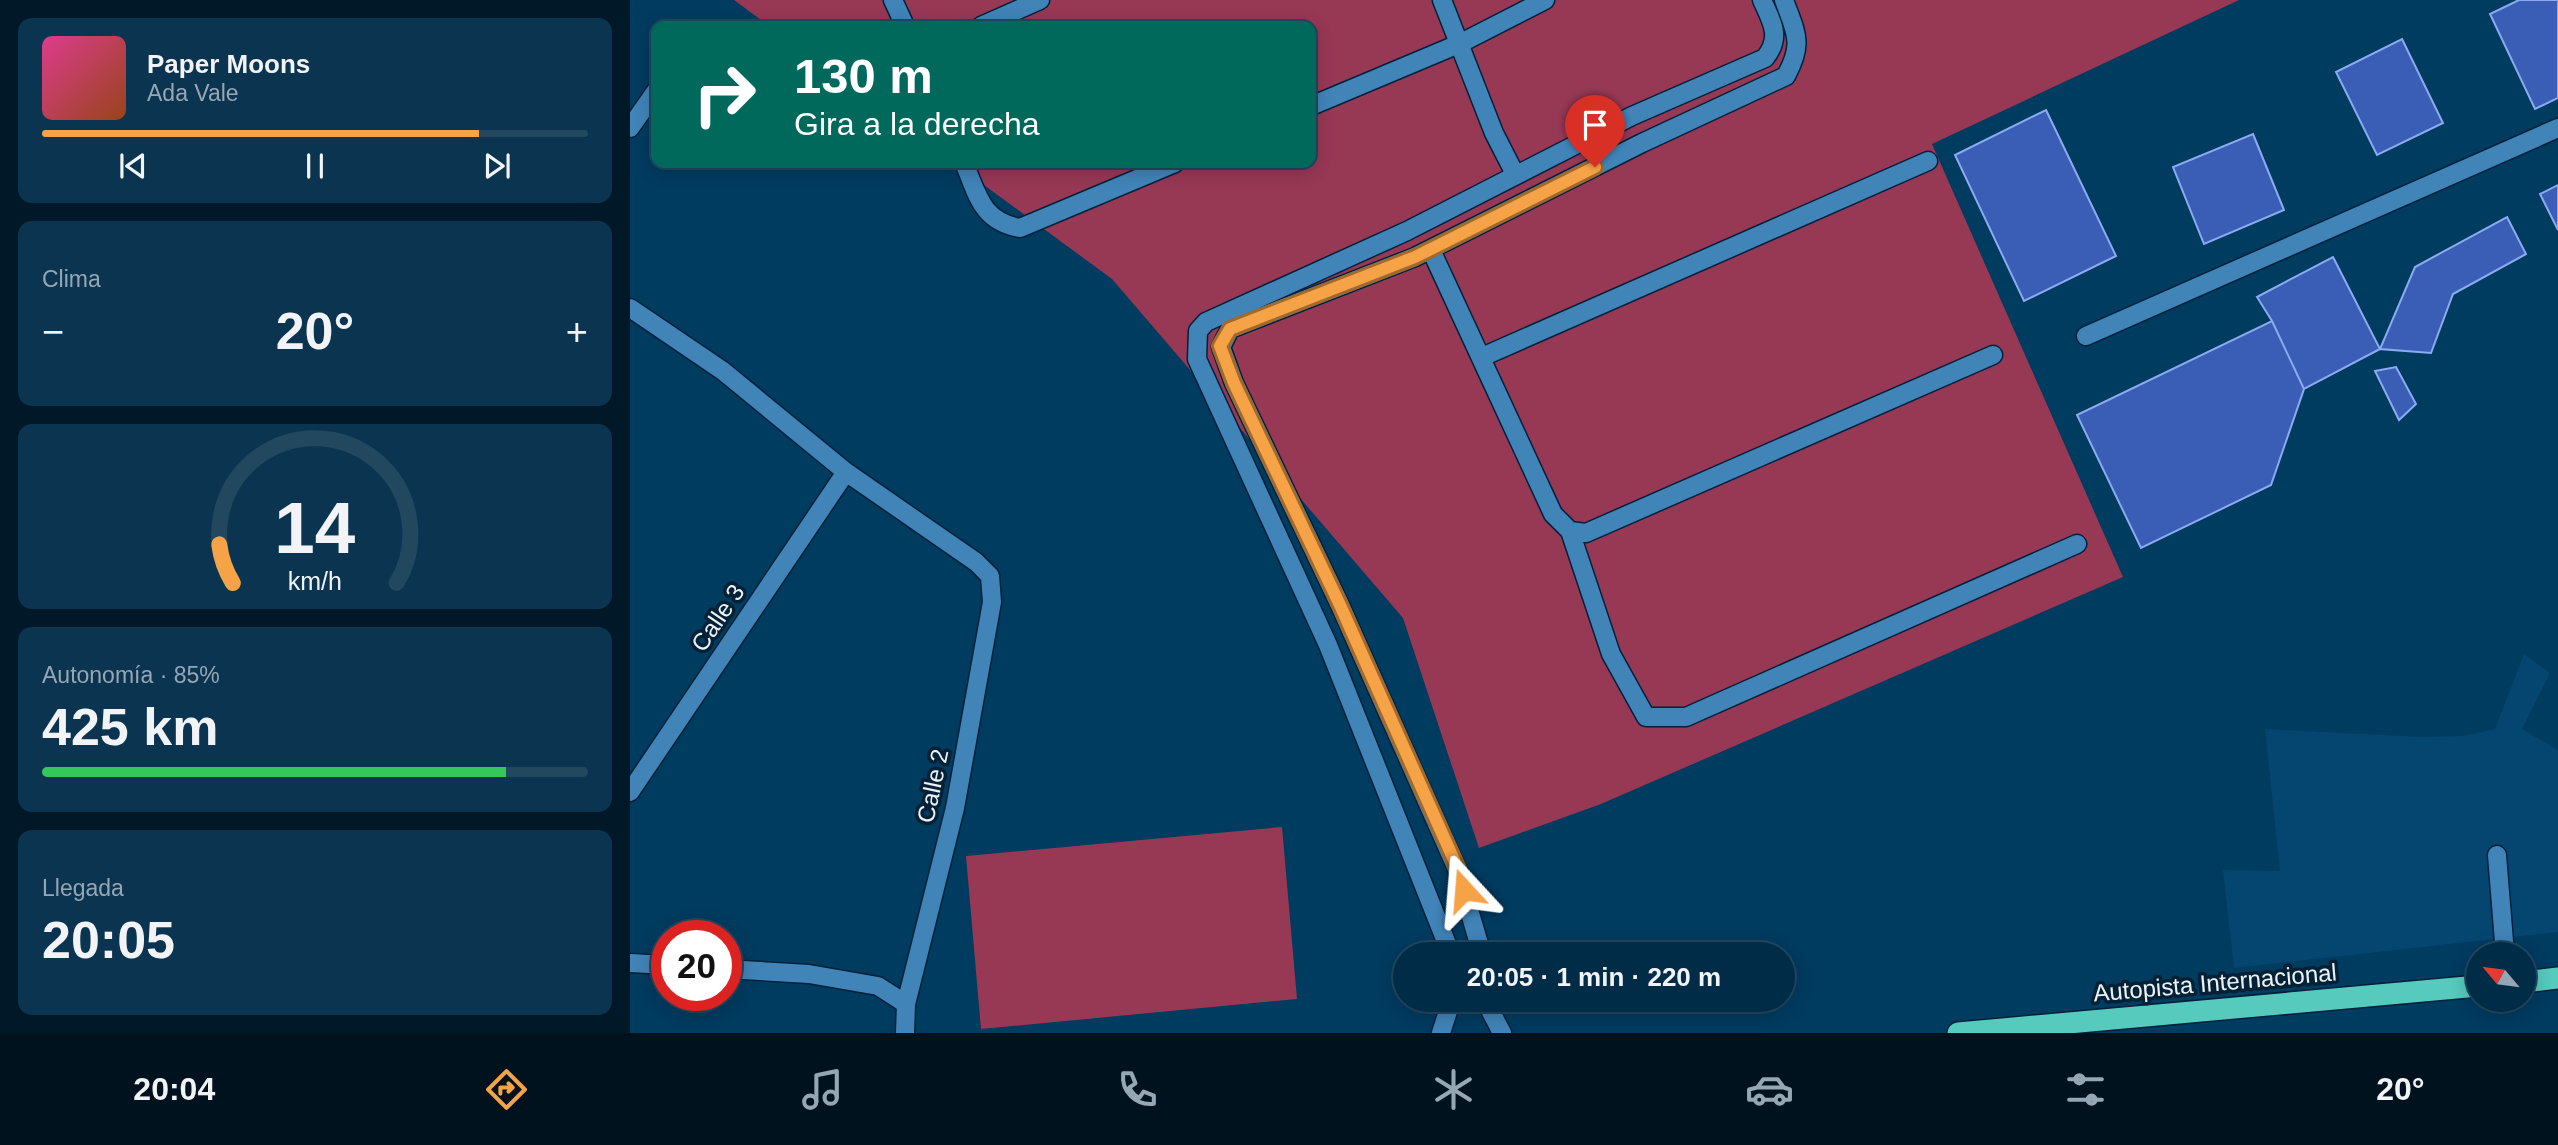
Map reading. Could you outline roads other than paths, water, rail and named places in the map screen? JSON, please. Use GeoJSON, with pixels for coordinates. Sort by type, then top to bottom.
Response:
{"type":"FeatureCollection","features":[{"type":"Feature","properties":{"kind":"highway"},"geometry":{"type":"LineString","coordinates":[[2536,981],[2558,978]]}},
{"type":"Feature","properties":{"kind":"highway","name":"Autopista Internacional"},"geometry":{"type":"LineString","coordinates":[[1958,1033],[2466,987]]}},
{"type":"Feature","properties":{"kind":"street"},"geometry":{"type":"LineString","coordinates":[[893,0],[903,21]]}},
{"type":"Feature","properties":{"kind":"street"},"geometry":{"type":"LineString","coordinates":[[992,21],[1040,0]]}},
{"type":"Feature","properties":{"kind":"street"},"geometry":{"type":"LineString","coordinates":[[1442,0],[1494,132],[1516,174]]}},
{"type":"Feature","properties":{"kind":"street"},"geometry":{"type":"LineString","coordinates":[[1316,104],[1461,43],[1545,0]]}},
{"type":"Feature","properties":{"kind":"street"},"geometry":{"type":"LineString","coordinates":[[1446,942],[1328,645],[1197,359],[1198,331],[1206,322],[1407,231],[1632,116],[1765,58],[1774,47],[1776,33],[1762,0]]}},
{"type":"Feature","properties":{"kind":"street"},"geometry":{"type":"LineString","coordinates":[[1479,942],[1458,869],[1340,605],[1234,383],[1220,346],[1230,329],[1431,250],[1642,143],[1786,76],[1798,54],[1798,37],[1784,0]]}},
{"type":"Feature","properties":{"kind":"street"},"geometry":{"type":"LineString","coordinates":[[630,128],[651,97]]}},
{"type":"Feature","properties":{"kind":"street"},"geometry":{"type":"LineString","coordinates":[[1632,116],[1642,143]]}},
{"type":"Feature","properties":{"kind":"street"},"geometry":{"type":"LineString","coordinates":[[2086,336],[2558,128]]}},
{"type":"Feature","properties":{"kind":"street"},"geometry":{"type":"LineString","coordinates":[[1482,357],[1928,161]]}},
{"type":"Feature","properties":{"kind":"street"},"geometry":{"type":"LineString","coordinates":[[966,168],[985,210],[1000,225],[1020,228],[1163,168]]}},
{"type":"Feature","properties":{"kind":"street"},"geometry":{"type":"LineString","coordinates":[[1431,250],[1553,514],[1570,531],[1611,654],[1646,718],[1685,718],[2077,544]]}},
{"type":"Feature","properties":{"kind":"street"},"geometry":{"type":"LineString","coordinates":[[630,308],[723,371],[846,472]]}},
{"type":"Feature","properties":{"kind":"street"},"geometry":{"type":"LineString","coordinates":[[1198,331],[1224,337]]}},
{"type":"Feature","properties":{"kind":"street"},"geometry":{"type":"LineString","coordinates":[[1570,531],[1586,533],[1993,355]]}},
{"type":"Feature","properties":{"kind":"street","name":"Calle 2"},"geometry":{"type":"LineString","coordinates":[[846,472],[976,562],[989,576],[992,602],[955,808],[906,1004],[905,1033]]}},
{"type":"Feature","properties":{"kind":"street","name":"Calle 3"},"geometry":{"type":"LineString","coordinates":[[630,792],[846,472]]}},
{"type":"Feature","properties":{"kind":"street"},"geometry":{"type":"LineString","coordinates":[[2497,855],[2504,942]]}},
{"type":"Feature","properties":{"kind":"street"},"geometry":{"type":"LineString","coordinates":[[630,963],[651,964]]}},
{"type":"Feature","properties":{"kind":"street"},"geometry":{"type":"LineString","coordinates":[[742,970],[809,974],[878,986],[906,1004]]}},
{"type":"Feature","properties":{"kind":"street"},"geometry":{"type":"LineString","coordinates":[[1441,1033],[1448,1012]]}},
{"type":"Feature","properties":{"kind":"street"},"geometry":{"type":"LineString","coordinates":[[1491,1012],[1502,1033]]}}]}
